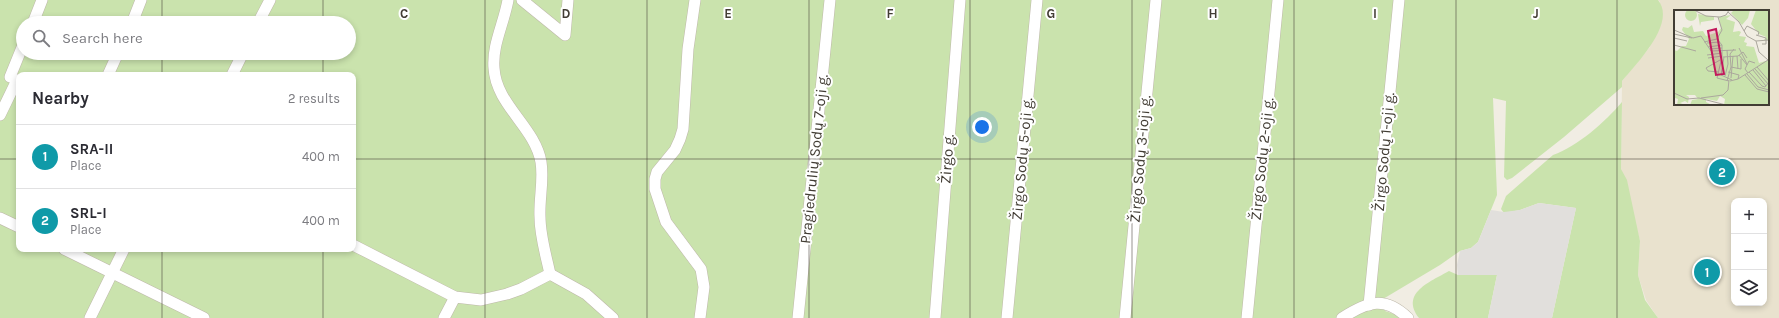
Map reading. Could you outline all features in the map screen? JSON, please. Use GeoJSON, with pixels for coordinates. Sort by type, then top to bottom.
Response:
{"type":"FeatureCollection","features":[{"type":"Feature","properties":{"kind":"street"},"geometry":{"type":"LineString","coordinates":[[35,16],[42,0]]}},
{"type":"Feature","properties":{"kind":"street"},"geometry":{"type":"LineString","coordinates":[[135,16],[141,0]]}},
{"type":"Feature","properties":{"kind":"street"},"geometry":{"type":"LineString","coordinates":[[262,16],[270,0]]}},
{"type":"Feature","properties":{"kind":"street"},"geometry":{"type":"LineString","coordinates":[[508,0],[506,14],[494,56],[494,70],[498,87],[529,133],[539,152],[542,176],[540,218],[542,239],[550,274],[586,294],[613,318]]}},
{"type":"Feature","properties":{"kind":"street"},"geometry":{"type":"LineString","coordinates":[[522,0],[565,35],[568,0]]}},
{"type":"Feature","properties":{"kind":"street"},"geometry":{"type":"LineString","coordinates":[[695,0],[688,49],[683,129],[675,150],[658,172],[655,179],[655,189],[666,222],[701,269],[704,287],[700,318]]}},
{"type":"Feature","properties":{"kind":"street","name":"Pragiedrulių Sodų 7-oji g."},"geometry":{"type":"LineString","coordinates":[[798,318],[830,0]]}},
{"type":"Feature","properties":{"kind":"street","name":"Žirgo g."},"geometry":{"type":"LineString","coordinates":[[935,318],[960,0]]}},
{"type":"Feature","properties":{"kind":"street","name":"Žirgo Sodų 5-oji g."},"geometry":{"type":"LineString","coordinates":[[1007,318],[1037,0]]}},
{"type":"Feature","properties":{"kind":"street","name":"Žirgo Sodų 3-ioji g."},"geometry":{"type":"LineString","coordinates":[[1125,318],[1156,0]]}},
{"type":"Feature","properties":{"kind":"street","name":"Žirgo Sodų 2-oji g."},"geometry":{"type":"LineString","coordinates":[[1247,318],[1278,0]]}},
{"type":"Feature","properties":{"kind":"street","name":"Žirgo Sodų 1-oji g."},"geometry":{"type":"LineString","coordinates":[[1369,305],[1399,0]]}},
{"type":"Feature","properties":{"kind":"street"},"geometry":{"type":"LineString","coordinates":[[0,114],[17,60]]}},
{"type":"Feature","properties":{"kind":"street"},"geometry":{"type":"LineString","coordinates":[[109,72],[115,60]]}},
{"type":"Feature","properties":{"kind":"street"},"geometry":{"type":"LineString","coordinates":[[234,72],[240,60]]}},
{"type":"Feature","properties":{"kind":"street"},"geometry":{"type":"LineString","coordinates":[[0,218],[16,226]]}},
{"type":"Feature","properties":{"kind":"street"},"geometry":{"type":"LineString","coordinates":[[356,247],[455,297],[481,300],[521,289],[550,274]]}},
{"type":"Feature","properties":{"kind":"street"},"geometry":{"type":"LineString","coordinates":[[70,252],[204,318]]}},
{"type":"Feature","properties":{"kind":"street"},"geometry":{"type":"LineString","coordinates":[[90,318],[122,252]]}},
{"type":"Feature","properties":{"kind":"street"},"geometry":{"type":"LineString","coordinates":[[444,318],[455,297]]}},
{"type":"Feature","properties":{"kind":"street"},"geometry":{"type":"LineString","coordinates":[[1342,318],[1351,312],[1369,305],[1380,303],[1390,304],[1398,308],[1408,318]]}},
{"type":"Feature","properties":{"kind":"shaded area"},"geometry":{"type":"Polygon","coordinates":[[[1658,0],[1779,0],[1779,318],[1658,318],[1646,300],[1638,275],[1640,241],[1621,169],[1622,81],[1650,47],[1660,2],[1658,0]]]}},
{"type":"Feature","properties":{"kind":"shaded area"},"geometry":{"type":"Polygon","coordinates":[[[1539,203],[1576,208],[1552,318],[1488,318],[1497,275],[1458,275],[1457,265],[1460,251],[1471,248],[1478,242],[1491,210],[1504,212],[1520,210],[1539,203]]]}},
{"type":"Feature","properties":{"kind":"green space"},"geometry":{"type":"Polygon","coordinates":[[[0,0],[1658,0],[1662,9],[1662,20],[1659,31],[1645,54],[1622,81],[1622,87],[1564,137],[1512,178],[1507,180],[1504,177],[1506,101],[1493,98],[1497,195],[1478,242],[1471,248],[1460,251],[1440,265],[1383,299],[1385,311],[1397,315],[1399,318],[0,318],[0,0]]]}},
{"type":"Feature","properties":{"kind":"green space"},"geometry":{"type":"Polygon","coordinates":[[[1622,102],[1621,169],[1627,180],[1640,241],[1638,275],[1645,300],[1658,318],[1552,318],[1576,208],[1539,203],[1520,210],[1504,213],[1501,209],[1506,196],[1553,155],[1572,146],[1590,133],[1622,102]]]}},
{"type":"Feature","properties":{"kind":"green space"},"geometry":{"type":"Polygon","coordinates":[[[1449,271],[1458,275],[1497,275],[1488,318],[1419,318],[1414,309],[1413,302],[1415,295],[1426,284],[1449,271]]]}},
{"type":"Feature","properties":{"kind":"place","name":"SRL-I"},"geometry":{"type":"Point","coordinates":[1722,172]}},
{"type":"Feature","properties":{"kind":"place","name":"SRA-II"},"geometry":{"type":"Point","coordinates":[1707,272]}}]}
